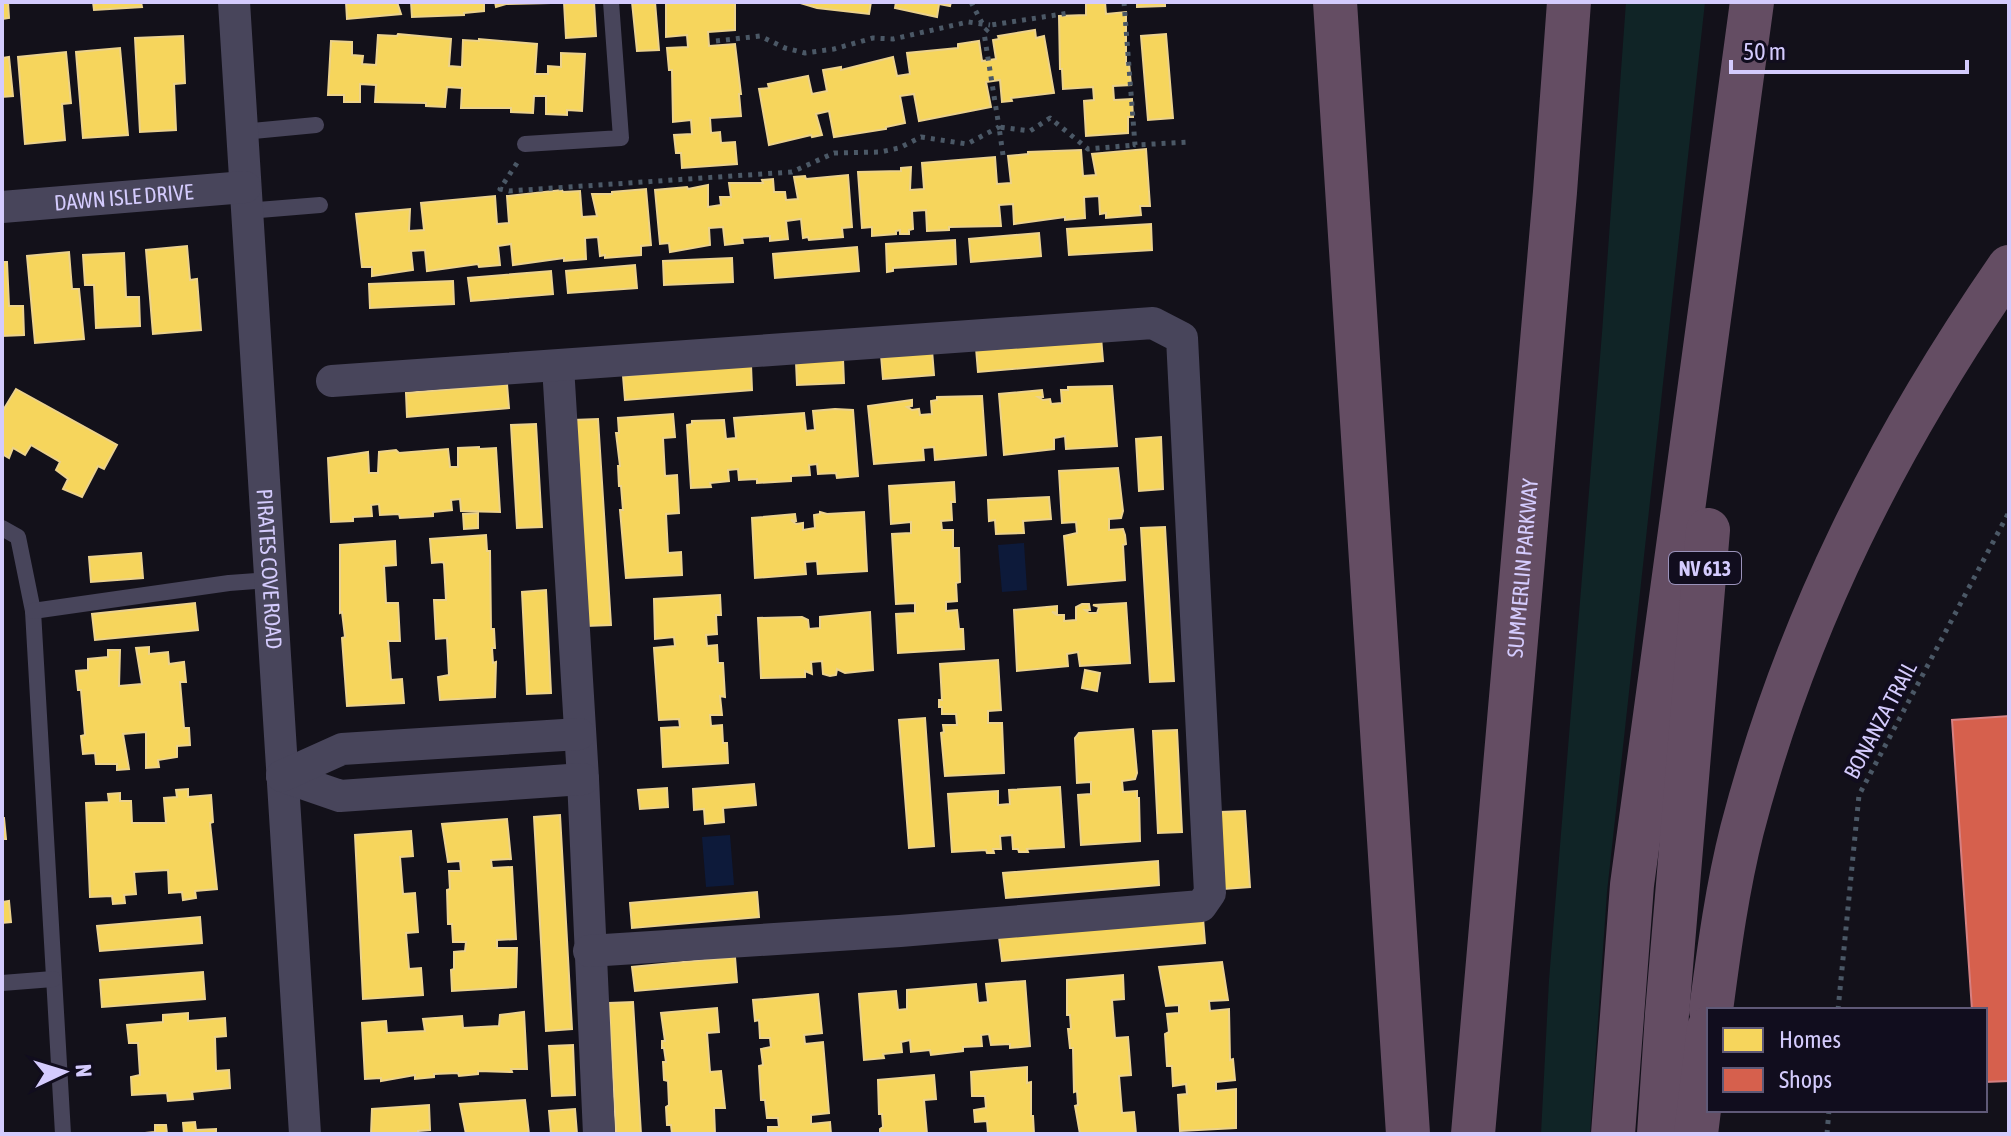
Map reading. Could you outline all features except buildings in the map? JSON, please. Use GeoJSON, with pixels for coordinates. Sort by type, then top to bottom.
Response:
{"type":"FeatureCollection","features":[{"type":"Feature","properties":{"kind":"highway"},"geometry":{"type":"LineString","coordinates":[[1335,2],[1408,1134]]}},
{"type":"Feature","properties":{"kind":"highway","name":"SUMMERLIN PARKWAY"},"geometry":{"type":"LineString","coordinates":[[1473,1134],[1569,2]]}},
{"type":"Feature","properties":{"kind":"highway"},"geometry":{"type":"LineString","coordinates":[[1613,1134],[1632,885],[1753,2]]}},
{"type":"Feature","properties":{"kind":"highway","name":"NV 613"},"geometry":{"type":"LineString","coordinates":[[1659,1134],[1739,210],[1753,2]]}},
{"type":"Feature","properties":{"kind":"highway"},"geometry":{"type":"LineString","coordinates":[[1711,1008],[1719,947],[1742,830],[1783,699],[1817,610],[1864,506],[1921,401],[2009,267]]}},
{"type":"Feature","properties":{"kind":"highway"},"geometry":{"type":"LineString","coordinates":[[1486,979],[1493,1134]]}},
{"type":"Feature","properties":{"kind":"highway"},"geometry":{"type":"LineString","coordinates":[[1696,1134],[1707,1044]]}},
{"type":"Feature","properties":{"kind":"street","name":"PIRATES COVE ROAD"},"geometry":{"type":"LineString","coordinates":[[234,2],[305,1134]]}},
{"type":"Feature","properties":{"kind":"street","name":"DAWN ISLE DRIVE"},"geometry":{"type":"LineString","coordinates":[[2,207],[246,199]]}},
{"type":"Feature","properties":{"kind":"street"},"geometry":{"type":"LineString","coordinates":[[332,381],[1153,323],[1182,338],[1210,893],[1201,906],[900,931],[589,951]]}},
{"type":"Feature","properties":{"kind":"street"},"geometry":{"type":"LineString","coordinates":[[558,366],[583,779],[599,1134]]}},
{"type":"Feature","properties":{"kind":"street"},"geometry":{"type":"LineString","coordinates":[[282,776],[342,749],[579,734]]}},
{"type":"Feature","properties":{"kind":"street"},"geometry":{"type":"LineString","coordinates":[[282,776],[340,796],[583,779]]}},
{"type":"Feature","properties":{"kind":"lane"},"geometry":{"type":"LineString","coordinates":[[525,144],[621,138],[611,2]]}},
{"type":"Feature","properties":{"kind":"lane"},"geometry":{"type":"LineString","coordinates":[[242,132],[316,125]]}},
{"type":"Feature","properties":{"kind":"lane"},"geometry":{"type":"LineString","coordinates":[[246,199],[320,205]]}},
{"type":"Feature","properties":{"kind":"lane"},"geometry":{"type":"LineString","coordinates":[[2,528],[18,537],[33,611],[63,1134]]}},
{"type":"Feature","properties":{"kind":"lane"},"geometry":{"type":"LineString","coordinates":[[33,611],[269,580]]}},
{"type":"Feature","properties":{"kind":"lane"},"geometry":{"type":"LineString","coordinates":[[2,983],[53,979]]}},
{"type":"Feature","properties":{"kind":"path"},"geometry":{"type":"LineString","coordinates":[[971,2],[982,24]]}},
{"type":"Feature","properties":{"kind":"path"},"geometry":{"type":"LineString","coordinates":[[1124,2],[1135,145]]}},
{"type":"Feature","properties":{"kind":"path"},"geometry":{"type":"LineString","coordinates":[[716,41],[760,36],[805,53],[873,38],[893,39],[968,22],[991,25],[1069,13]]}},
{"type":"Feature","properties":{"kind":"path"},"geometry":{"type":"LineString","coordinates":[[991,25],[984,33],[1003,155]]}},
{"type":"Feature","properties":{"kind":"path"},"geometry":{"type":"LineString","coordinates":[[525,144],[516,166],[500,189],[509,191],[792,172],[834,153],[880,152],[899,148],[921,137],[967,144],[999,127],[1030,131],[1050,118],[1088,149],[1191,142]]}},
{"type":"Feature","properties":{"kind":"path","name":"BONANZA TRAIL"},"geometry":{"type":"LineString","coordinates":[[1838,1008],[1859,795],[2009,512]]}},
{"type":"Feature","properties":{"kind":"path"},"geometry":{"type":"LineString","coordinates":[[1827,1134],[1829,1112]]}},
{"type":"Feature","properties":{"kind":"green space"},"geometry":{"type":"Polygon","coordinates":[[[1626,2],[1705,2],[1607,892],[1590,1134],[1541,1134],[1549,980],[1626,2]]]}},
{"type":"Feature","properties":{"kind":"water"},"geometry":{"type":"Polygon","coordinates":[[[1024,543],[1027,590],[1002,592],[998,545],[1024,543]]]}},
{"type":"Feature","properties":{"kind":"water"},"geometry":{"type":"Polygon","coordinates":[[[730,835],[734,885],[706,887],[702,837],[730,835]]]}}]}
